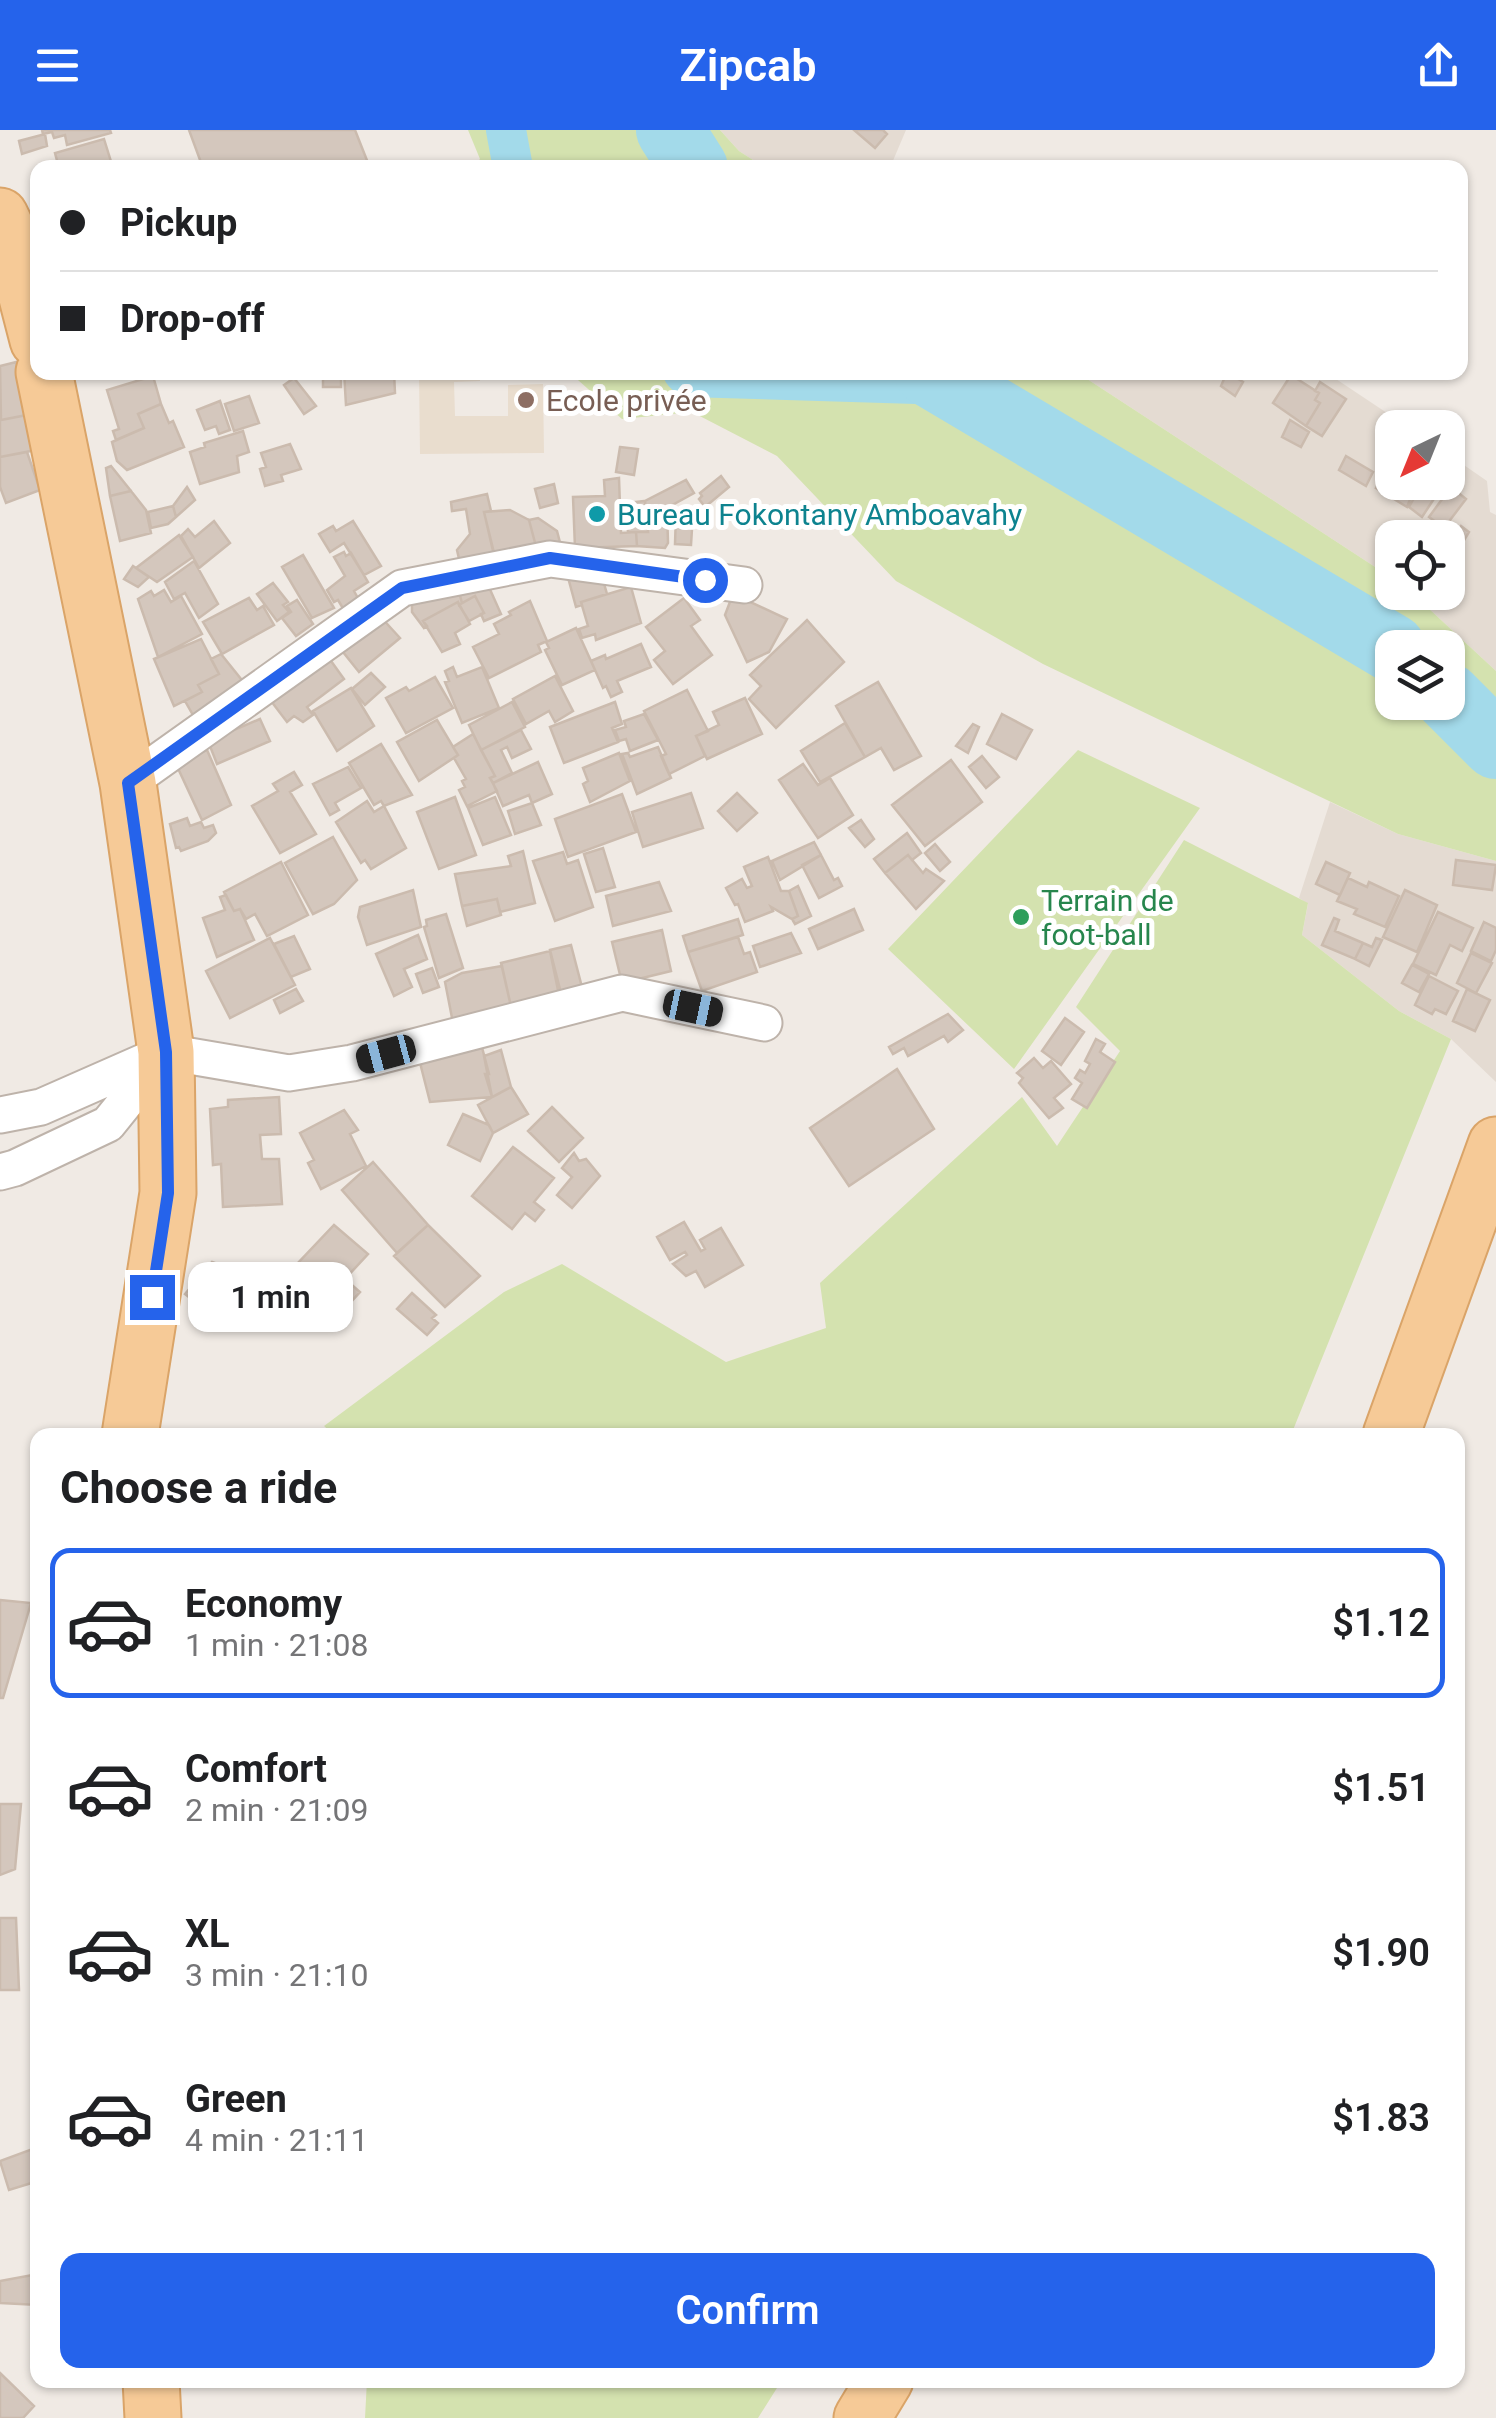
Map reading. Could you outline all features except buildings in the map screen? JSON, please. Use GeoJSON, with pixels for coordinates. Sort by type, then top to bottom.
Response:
{"type":"FeatureCollection","features":[{"type":"Feature","properties":{"kind":"main road"},"geometry":{"type":"LineString","coordinates":[[0,216],[13,243],[30,309]]}},
{"type":"Feature","properties":{"kind":"main road"},"geometry":{"type":"LineString","coordinates":[[46,380],[128,783],[166,1052],[168,1193],[131,1428]]}},
{"type":"Feature","properties":{"kind":"main road"},"geometry":{"type":"LineString","coordinates":[[1394,1428],[1496,1144]]}},
{"type":"Feature","properties":{"kind":"main road"},"geometry":{"type":"LineString","coordinates":[[152,2388],[154,2418]]}},
{"type":"Feature","properties":{"kind":"main road"},"geometry":{"type":"LineString","coordinates":[[862,2418],[880,2388]]}},
{"type":"Feature","properties":{"kind":"street"},"geometry":{"type":"LineString","coordinates":[[128,783],[402,588],[550,558],[744,586]]}},
{"type":"Feature","properties":{"kind":"street"},"geometry":{"type":"LineString","coordinates":[[0,1115],[41,1107],[166,1052],[289,1073],[352,1063],[622,993],[764,1023]]}},
{"type":"Feature","properties":{"kind":"street"},"geometry":{"type":"LineString","coordinates":[[0,1172],[108,1124],[166,1052]]}},
{"type":"Feature","properties":{"kind":"shaded area"},"geometry":{"type":"Polygon","coordinates":[[[720,130],[906,130],[893,160],[753,160],[720,130]]]}},
{"type":"Feature","properties":{"kind":"shaded area","name":"Ecole privée"},"geometry":{"type":"Polygon","coordinates":[[[419,380],[480,380],[454,382],[455,416],[508,416],[508,385],[543,384],[544,453],[420,454],[419,380]]]}},
{"type":"Feature","properties":{"kind":"shaded area"},"geometry":{"type":"Polygon","coordinates":[[[1089,380],[1338,380],[1382,410],[1375,410],[1375,500],[1465,500],[1465,466],[1487,481],[1490,512],[1496,515],[1496,671],[1465,642],[1465,630],[1452,630],[1430,610],[1465,610],[1465,520],[1375,520],[1375,567],[1089,380]]]}},
{"type":"Feature","properties":{"kind":"shaded area"},"geometry":{"type":"Polygon","coordinates":[[[1330,802],[1398,834],[1496,861],[1496,1082],[1451,1039],[1399,1011],[1302,935],[1308,904],[1299,898],[1330,802]]]}},
{"type":"Feature","properties":{"kind":"green space"},"geometry":{"type":"Polygon","coordinates":[[[468,130],[720,130],[753,160],[479,160],[468,130]]]}},
{"type":"Feature","properties":{"kind":"green space"},"geometry":{"type":"Polygon","coordinates":[[[578,380],[1089,380],[1375,567],[1375,610],[1430,610],[1452,630],[1375,630],[1375,720],[1465,720],[1465,642],[1496,671],[1496,861],[1398,834],[1043,664],[896,581],[777,456],[692,412],[622,419],[578,380]]]}},
{"type":"Feature","properties":{"kind":"green space","name":"Terrain de foot-ball"},"geometry":{"type":"Polygon","coordinates":[[[1078,750],[1200,808],[1014,1069],[888,949],[1078,750]]]}},
{"type":"Feature","properties":{"kind":"green space"},"geometry":{"type":"Polygon","coordinates":[[[1184,840],[1308,903],[1302,935],[1399,1011],[1451,1039],[1294,1428],[324,1426],[504,1292],[562,1264],[726,1362],[826,1328],[820,1283],[1022,1097],[1057,1146],[1120,1051],[1076,1007],[1184,840]]]}},
{"type":"Feature","properties":{"kind":"green space"},"geometry":{"type":"Polygon","coordinates":[[[367,2388],[777,2388],[758,2418],[365,2418],[367,2388]]]}},
{"type":"Feature","properties":{"kind":"waterway"},"geometry":{"type":"LineString","coordinates":[[506,130],[512,160]]}},
{"type":"Feature","properties":{"kind":"waterway"},"geometry":{"type":"LineString","coordinates":[[670,130],[689,160]]}},
{"type":"Feature","properties":{"kind":"waterway"},"geometry":{"type":"LineString","coordinates":[[786,380],[949,385]]}},
{"type":"Feature","properties":{"kind":"waterway"},"geometry":{"type":"LineString","coordinates":[[941,380],[1375,638]]}},
{"type":"Feature","properties":{"kind":"waterway"},"geometry":{"type":"LineString","coordinates":[[1465,714],[1496,745]]}},
{"type":"Feature","properties":{"kind":"place","name":"Ecole privée"},"geometry":{"type":"Point","coordinates":[526,400]}},
{"type":"Feature","properties":{"kind":"place","name":"Bureau Fokontany Amboavahy"},"geometry":{"type":"Point","coordinates":[597,514]}},
{"type":"Feature","properties":{"kind":"place","name":"Terrain de foot-ball"},"geometry":{"type":"Point","coordinates":[1021,917]}},
{"type":"Feature","properties":{"kind":"route"},"geometry":{"type":"LineString","coordinates":[[152,1297],[168,1193],[166,1052],[128,783],[402,588],[550,558],[705,580]]}}]}
